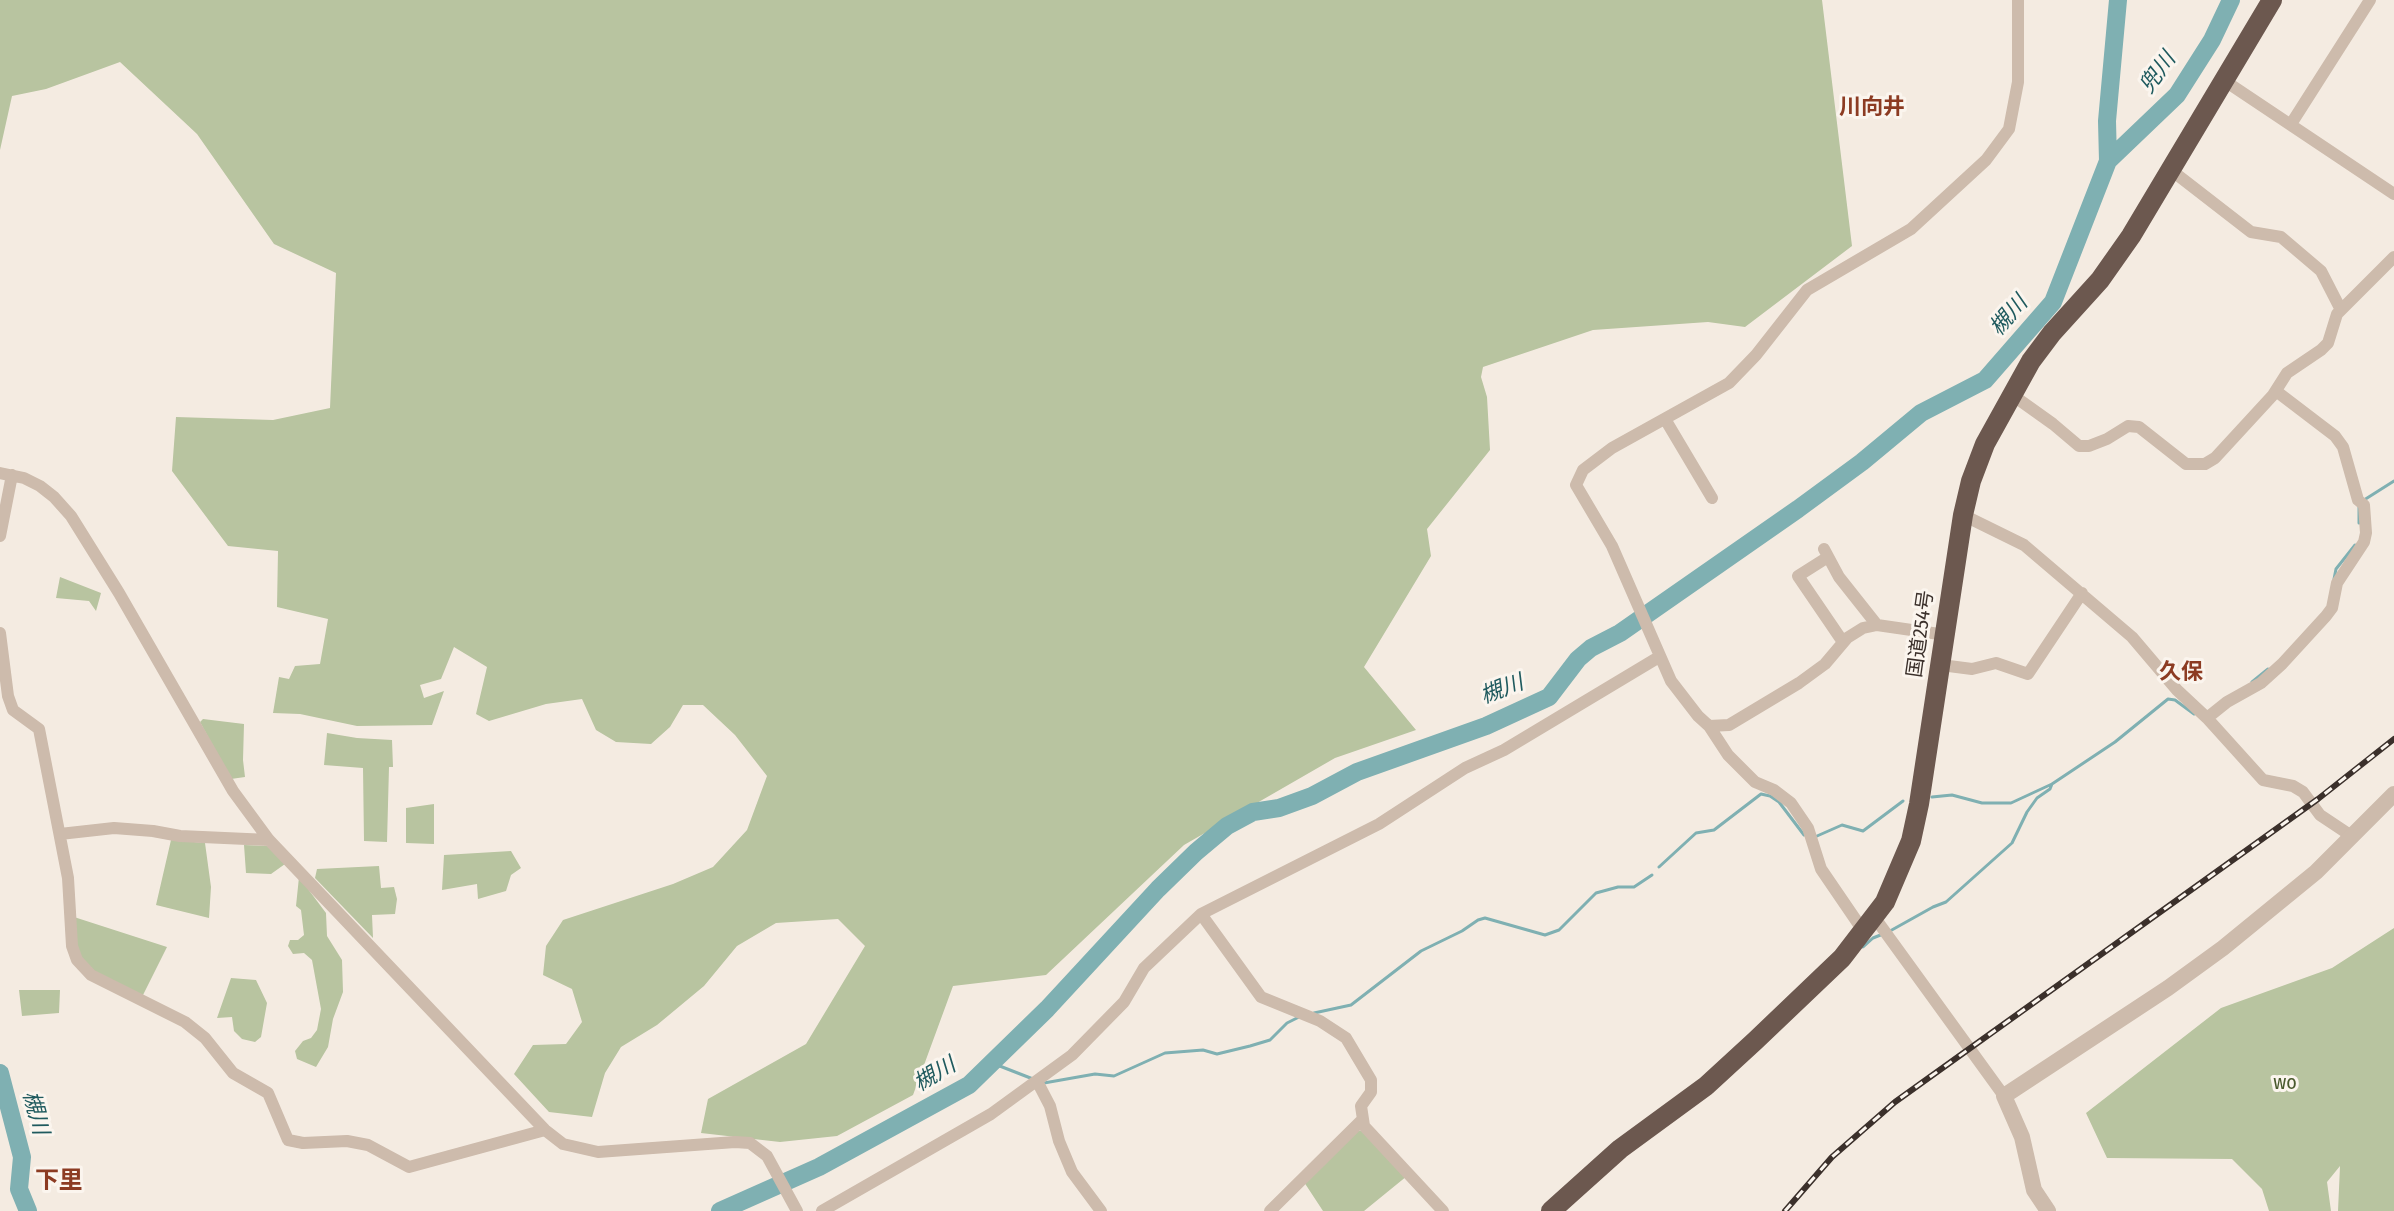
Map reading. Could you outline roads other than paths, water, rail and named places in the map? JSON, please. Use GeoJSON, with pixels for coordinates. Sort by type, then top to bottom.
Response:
{"type":"FeatureCollection","features":[{"type":"Feature","properties":{"kind":"highway","name":"国道254号"},"geometry":{"type":"LineString","coordinates":[[1551,1211],[1620,1149],[1706,1086],[1842,958],[1885,902],[1911,841],[1920,800],[1963,515],[1971,481],[1985,444],[2011,394],[2052,333],[2100,280],[2131,236],[2272,0]]}},
{"type":"Feature","properties":{"kind":"street"},"geometry":{"type":"LineString","coordinates":[[2018,0],[2018,82],[2009,129],[1986,160],[1911,229],[1807,290],[1756,355],[1729,383],[1612,448],[1583,470],[1577,478],[1577,491],[1612,546],[1659,657],[1685,701],[1709,726],[1728,755],[1755,782],[1774,790],[1791,803],[1808,828],[1821,869],[2004,1096],[2022,1137],[2034,1190],[2048,1211]]}},
{"type":"Feature","properties":{"kind":"street"},"geometry":{"type":"LineString","coordinates":[[2291,124],[2370,0]]}},
{"type":"Feature","properties":{"kind":"street"},"geometry":{"type":"LineString","coordinates":[[2225,81],[2394,194]]}},
{"type":"Feature","properties":{"kind":"street"},"geometry":{"type":"LineString","coordinates":[[2171,170],[2251,232],[2281,237],[2321,271],[2341,310]]}},
{"type":"Feature","properties":{"kind":"street"},"geometry":{"type":"LineString","coordinates":[[2011,394],[2079,446],[2089,446],[2107,439],[2128,426],[2139,427],[2186,464],[2205,464],[2215,458],[2276,391],[2287,373],[2328,343],[2333,322],[2341,310],[2394,257]]}},
{"type":"Feature","properties":{"kind":"street"},"geometry":{"type":"LineString","coordinates":[[2207,718],[2271,674],[2326,616],[2332,608],[2337,583],[2364,542],[2366,533],[2364,505],[2358,500],[2343,447],[2335,436],[2276,391]]}},
{"type":"Feature","properties":{"kind":"street"},"geometry":{"type":"LineString","coordinates":[[1665,419],[1712,498]]}},
{"type":"Feature","properties":{"kind":"street"},"geometry":{"type":"LineString","coordinates":[[0,536],[7,474],[40,486],[54,497],[71,516],[119,593],[233,791],[269,840],[545,1130],[563,1144],[598,1152],[750,1143],[769,1159],[797,1211]]}},
{"type":"Feature","properties":{"kind":"street"},"geometry":{"type":"LineString","coordinates":[[1963,515],[2024,545],[2132,637],[2177,690],[2263,780],[2293,786],[2303,792],[2320,815],[2353,837]]}},
{"type":"Feature","properties":{"kind":"street"},"geometry":{"type":"LineString","coordinates":[[1843,642],[1798,576],[1826,553],[1839,577],[1877,625]]}},
{"type":"Feature","properties":{"kind":"street"},"geometry":{"type":"LineString","coordinates":[[1941,665],[1972,669],[1996,663],[2028,674],[2082,593]]}},
{"type":"Feature","properties":{"kind":"street"},"geometry":{"type":"LineString","coordinates":[[1709,726],[1729,725],[1799,683],[1825,664],[1843,642],[1863,628],[1877,625],[1946,635]]}},
{"type":"Feature","properties":{"kind":"street"},"geometry":{"type":"LineString","coordinates":[[0,633],[8,696],[13,710],[39,729],[68,878],[72,946],[77,960],[91,975],[185,1022],[205,1038],[233,1073],[268,1093],[288,1140],[303,1143],[347,1141],[368,1145],[409,1167],[545,1130]]}},
{"type":"Feature","properties":{"kind":"street"},"geometry":{"type":"LineString","coordinates":[[822,1211],[991,1114],[1037,1081],[1091,1038],[1124,1002],[1144,968],[1201,914],[1379,824],[1465,768],[1504,750],[1659,657]]}},
{"type":"Feature","properties":{"kind":"street"},"geometry":{"type":"LineString","coordinates":[[2004,1096],[2168,988],[2277,906],[2353,837],[2394,794]]}},
{"type":"Feature","properties":{"kind":"street"},"geometry":{"type":"LineString","coordinates":[[60,834],[114,828],[180,836],[269,840]]}},
{"type":"Feature","properties":{"kind":"street"},"geometry":{"type":"LineString","coordinates":[[1201,914],[1261,997],[1313,1018],[1346,1038],[1371,1080],[1371,1092],[1361,1106],[1364,1126],[1435,1209]]}},
{"type":"Feature","properties":{"kind":"street"},"geometry":{"type":"LineString","coordinates":[[1037,1081],[1050,1106],[1059,1141],[1072,1172],[1101,1211]]}},
{"type":"Feature","properties":{"kind":"street"},"geometry":{"type":"LineString","coordinates":[[1270,1211],[1362,1120]]}},
{"type":"Feature","properties":{"kind":"street"},"geometry":{"type":"LineString","coordinates":[[1080,1211],[1091,1200]]}},
{"type":"Feature","properties":{"kind":"waterway","name":"槻川"},"geometry":{"type":"LineString","coordinates":[[720,1211],[819,1167],[969,1085],[1047,1009],[1158,889],[1227,826],[1253,812],[1279,808],[1312,796],[1357,772],[1486,726],[1549,697],[1578,659],[1591,648],[1620,633],[1798,509],[1921,413],[1985,380],[2053,302],[2108,161],[2107,121],[2118,0]]}},
{"type":"Feature","properties":{"kind":"waterway","name":"兜川"},"geometry":{"type":"LineString","coordinates":[[2108,161],[2177,95],[2212,40],[2231,0]]}},
{"type":"Feature","properties":{"kind":"waterway"},"geometry":{"type":"LineString","coordinates":[[2364,500],[2394,481]]}},
{"type":"Feature","properties":{"kind":"waterway"},"geometry":{"type":"LineString","coordinates":[[2359,507],[2359,523]]}},
{"type":"Feature","properties":{"kind":"waterway"},"geometry":{"type":"LineString","coordinates":[[2334,579],[2336,569],[2355,545]]}},
{"type":"Feature","properties":{"kind":"waterway"},"geometry":{"type":"LineString","coordinates":[[2252,682],[2268,669]]}},
{"type":"Feature","properties":{"kind":"waterway"},"geometry":{"type":"LineString","coordinates":[[1932,797],[1952,795],[1982,803],[2011,803],[2052,784],[2115,742],[2168,699],[2175,700],[2194,714]]}},
{"type":"Feature","properties":{"kind":"waterway"},"geometry":{"type":"LineString","coordinates":[[1890,931],[1946,902],[2012,843],[2027,812],[2052,784]]}},
{"type":"Feature","properties":{"kind":"waterway"},"geometry":{"type":"LineString","coordinates":[[1659,867],[1696,833],[1714,830],[1761,794],[1779,802],[1804,835]]}},
{"type":"Feature","properties":{"kind":"waterway"},"geometry":{"type":"LineString","coordinates":[[1817,836],[1842,825],[1863,831],[1903,801]]}},
{"type":"Feature","properties":{"kind":"waterway"},"geometry":{"type":"LineString","coordinates":[[1314,1013],[1351,1005],[1421,951],[1478,920],[1485,918],[1545,935],[1559,930],[1596,893],[1618,887],[1634,887],[1652,875]]}},
{"type":"Feature","properties":{"kind":"waterway"},"geometry":{"type":"LineString","coordinates":[[1863,947],[1883,934]]}},
{"type":"Feature","properties":{"kind":"waterway"},"geometry":{"type":"LineString","coordinates":[[1044,1083],[1095,1074],[1114,1076],[1165,1053],[1203,1050],[1217,1054],[1250,1046],[1270,1040],[1287,1023],[1299,1017]]}},
{"type":"Feature","properties":{"kind":"waterway"},"geometry":{"type":"LineString","coordinates":[[992,1063],[1033,1079]]}},
{"type":"Feature","properties":{"kind":"waterway","name":"槻川"},"geometry":{"type":"LineString","coordinates":[[0,1073],[22,1157],[19,1189],[28,1211]]}},
{"type":"Feature","properties":{"kind":"railway"},"geometry":{"type":"LineString","coordinates":[[1785,1211],[1832,1157],[1895,1102],[2318,799],[2394,739]]}},
{"type":"Feature","properties":{"kind":"district","name":"川向井"},"geometry":{"type":"Point","coordinates":[1872,108]}},
{"type":"Feature","properties":{"kind":"district","name":"久保"},"geometry":{"type":"Point","coordinates":[2181,673]}},
{"type":"Feature","properties":{"kind":"district","name":"下里"},"geometry":{"type":"Point","coordinates":[59,1181]}},
{"type":"Feature","properties":{"kind":"park label","name":"wo"},"geometry":{"type":"Point","coordinates":[2285,1083]}}]}
